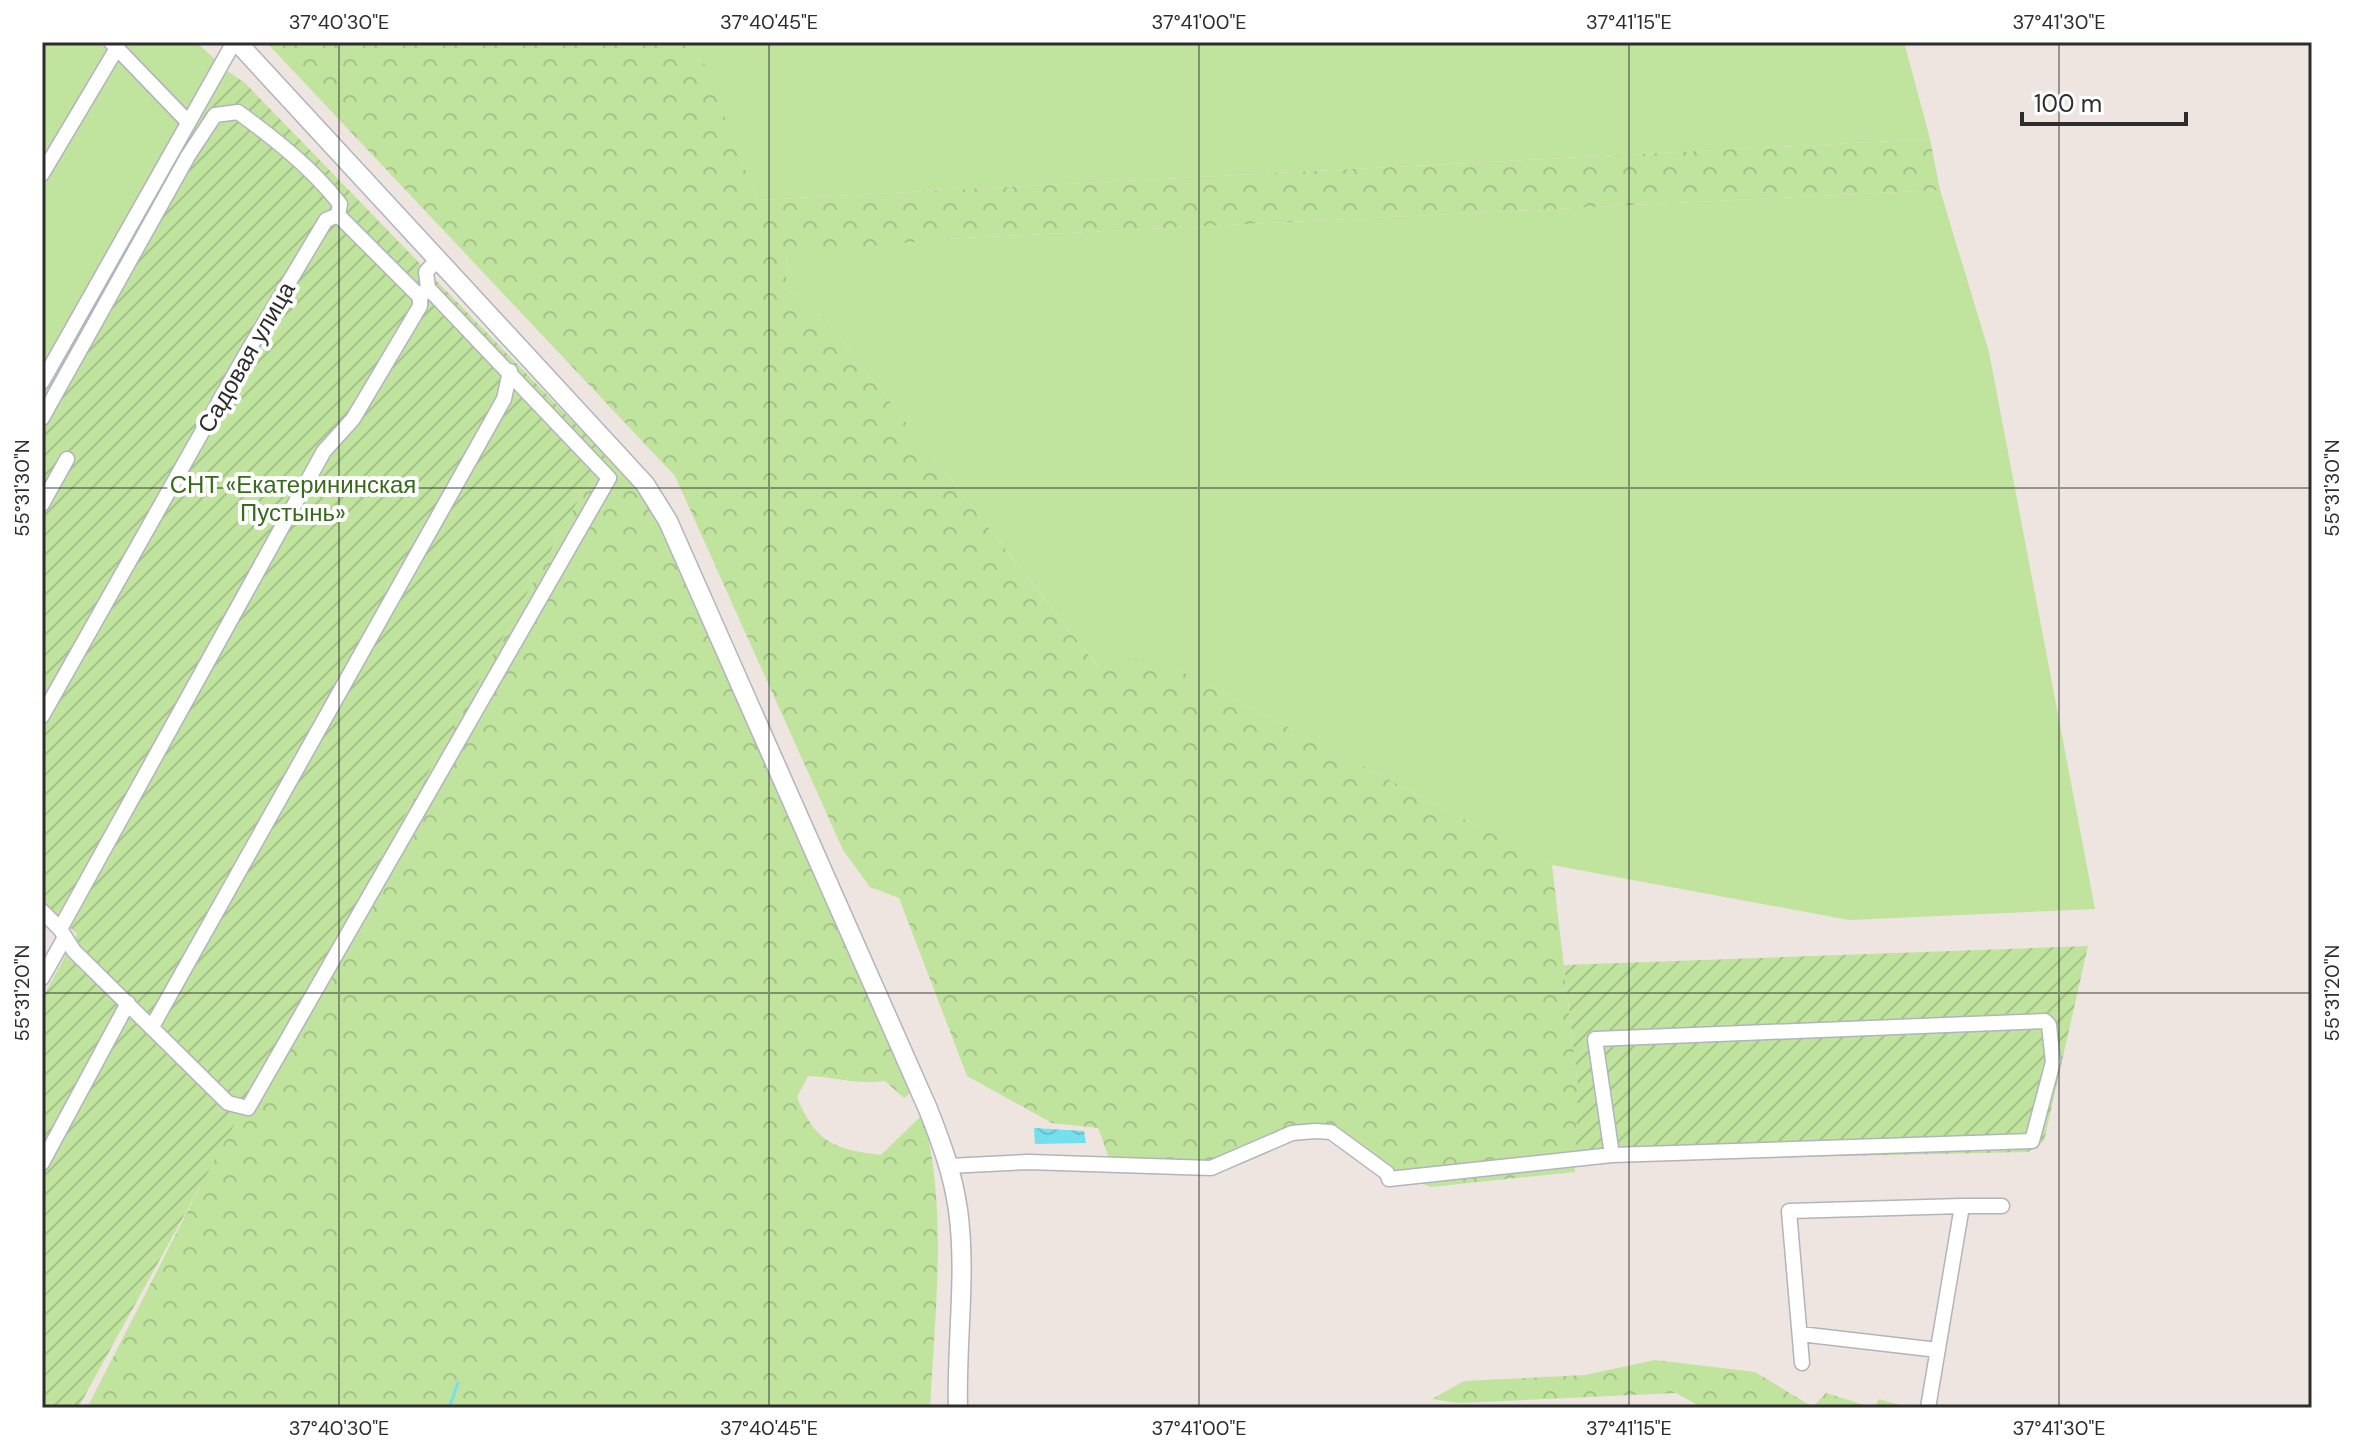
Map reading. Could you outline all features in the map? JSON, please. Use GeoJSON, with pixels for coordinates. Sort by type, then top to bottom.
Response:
{"type":"FeatureCollection","features":[{"type":"Feature","properties":{"kind":"main road"},"geometry":{"type":"LineString","coordinates":[[236,42],[645,484],[683,551],[928,1109],[949,1166],[960,1245],[958,1408]]}},
{"type":"Feature","properties":{"kind":"street"},"geometry":{"type":"LineString","coordinates":[[42,382],[236,42]]}},
{"type":"Feature","properties":{"kind":"street"},"geometry":{"type":"LineString","coordinates":[[42,174],[114,45],[188,122]]}},
{"type":"Feature","properties":{"kind":"street"},"geometry":{"type":"LineString","coordinates":[[42,418],[188,156],[215,115],[238,112],[278,141],[328,188],[340,204],[338,215],[510,371],[609,478]]}},
{"type":"Feature","properties":{"kind":"street","name":"Садовая улица"},"geometry":{"type":"LineString","coordinates":[[42,716],[246,354],[326,220],[338,215]]}},
{"type":"Feature","properties":{"kind":"street"},"geometry":{"type":"LineString","coordinates":[[42,978],[62,934],[324,451],[353,419],[420,306],[426,272],[437,260]]}},
{"type":"Feature","properties":{"kind":"street"},"geometry":{"type":"LineString","coordinates":[[153,1025],[504,399],[510,371]]}},
{"type":"Feature","properties":{"kind":"street"},"geometry":{"type":"LineString","coordinates":[[42,911],[228,1103],[248,1108],[609,478],[607,471],[616,452]]}},
{"type":"Feature","properties":{"kind":"street"},"geometry":{"type":"LineString","coordinates":[[42,504],[67,459]]}},
{"type":"Feature","properties":{"kind":"street"},"geometry":{"type":"LineString","coordinates":[[42,1163],[128,1003]]}},
{"type":"Feature","properties":{"kind":"street"},"geometry":{"type":"LineString","coordinates":[[949,1166],[1028,1162],[1211,1168],[1292,1133],[1315,1131],[1331,1132],[1341,1138],[1387,1173],[1389,1179],[1612,1155],[2032,1141],[2053,1062],[2049,1025],[2045,1021],[1595,1039],[1612,1155]]}},
{"type":"Feature","properties":{"kind":"street"},"geometry":{"type":"LineString","coordinates":[[1928,1408],[1962,1206]]}},
{"type":"Feature","properties":{"kind":"street"},"geometry":{"type":"LineString","coordinates":[[1802,1363],[1789,1211],[2002,1206]]}},
{"type":"Feature","properties":{"kind":"street"},"geometry":{"type":"LineString","coordinates":[[1800,1334],[1938,1350]]}},
{"type":"Feature","properties":{"kind":"green space"},"geometry":{"type":"Polygon","coordinates":[[[42,42],[196,42],[229,72],[42,401],[42,42]]]}},
{"type":"Feature","properties":{"kind":"green space"},"geometry":{"type":"Polygon","coordinates":[[[266,42],[682,42],[702,58],[757,200],[1930,139],[1940,190],[963,238],[787,253],[786,289],[818,310],[1098,667],[1152,656],[1552,865],[1578,1087],[1575,1172],[1431,1187],[1388,1171],[1340,1137],[1290,1134],[1211,1164],[1112,1166],[1098,1128],[1052,1123],[967,1076],[899,898],[870,887],[843,850],[675,476],[266,42]]]}},
{"type":"Feature","properties":{"kind":"green space"},"geometry":{"type":"Polygon","coordinates":[[[682,42],[1904,42],[1930,139],[757,200],[702,59],[682,42]]]}},
{"type":"Feature","properties":{"kind":"green space","name":"СНТ «Екатерининская Пустынь»"},"geometry":{"type":"Polygon","coordinates":[[[229,72],[245,83],[611,461],[580,497],[78,1408],[42,1408],[42,999],[77,934],[42,903],[42,401],[229,72]]]}},
{"type":"Feature","properties":{"kind":"green space"},"geometry":{"type":"Polygon","coordinates":[[[1940,190],[1989,352],[2095,909],[1849,920],[1552,865],[1152,656],[1099,668],[818,310],[786,289],[787,252],[963,238],[1940,190]]]}},
{"type":"Feature","properties":{"kind":"green space"},"geometry":{"type":"Polygon","coordinates":[[[611,461],[647,495],[911,1092],[904,1098],[885,1081],[808,1076],[797,1097],[804,1112],[828,1141],[851,1150],[881,1155],[923,1114],[931,1150],[938,1223],[930,1408],[87,1408],[228,1132],[580,497],[611,461]]]}},
{"type":"Feature","properties":{"kind":"green space"},"geometry":{"type":"Polygon","coordinates":[[[2088,946],[2044,1141],[2028,1152],[1575,1162],[1578,1087],[1564,965],[2088,946]]]}},
{"type":"Feature","properties":{"kind":"green space"},"geometry":{"type":"Polygon","coordinates":[[[1655,1360],[1755,1372],[1813,1407],[1826,1393],[1874,1408],[1703,1408],[1676,1393],[1458,1403],[1432,1399],[1464,1381],[1585,1375],[1655,1360]]]}},
{"type":"Feature","properties":{"kind":"green space"},"geometry":{"type":"Polygon","coordinates":[[[1879,1399],[1909,1408],[1874,1408],[1879,1399]]]}},
{"type":"Feature","properties":{"kind":"water"},"geometry":{"type":"Polygon","coordinates":[[[1034,1128],[1084,1131],[1086,1143],[1035,1144],[1034,1128]]]}},
{"type":"Feature","properties":{"kind":"waterway"},"geometry":{"type":"LineString","coordinates":[[449,1408],[458,1383]]}}]}
